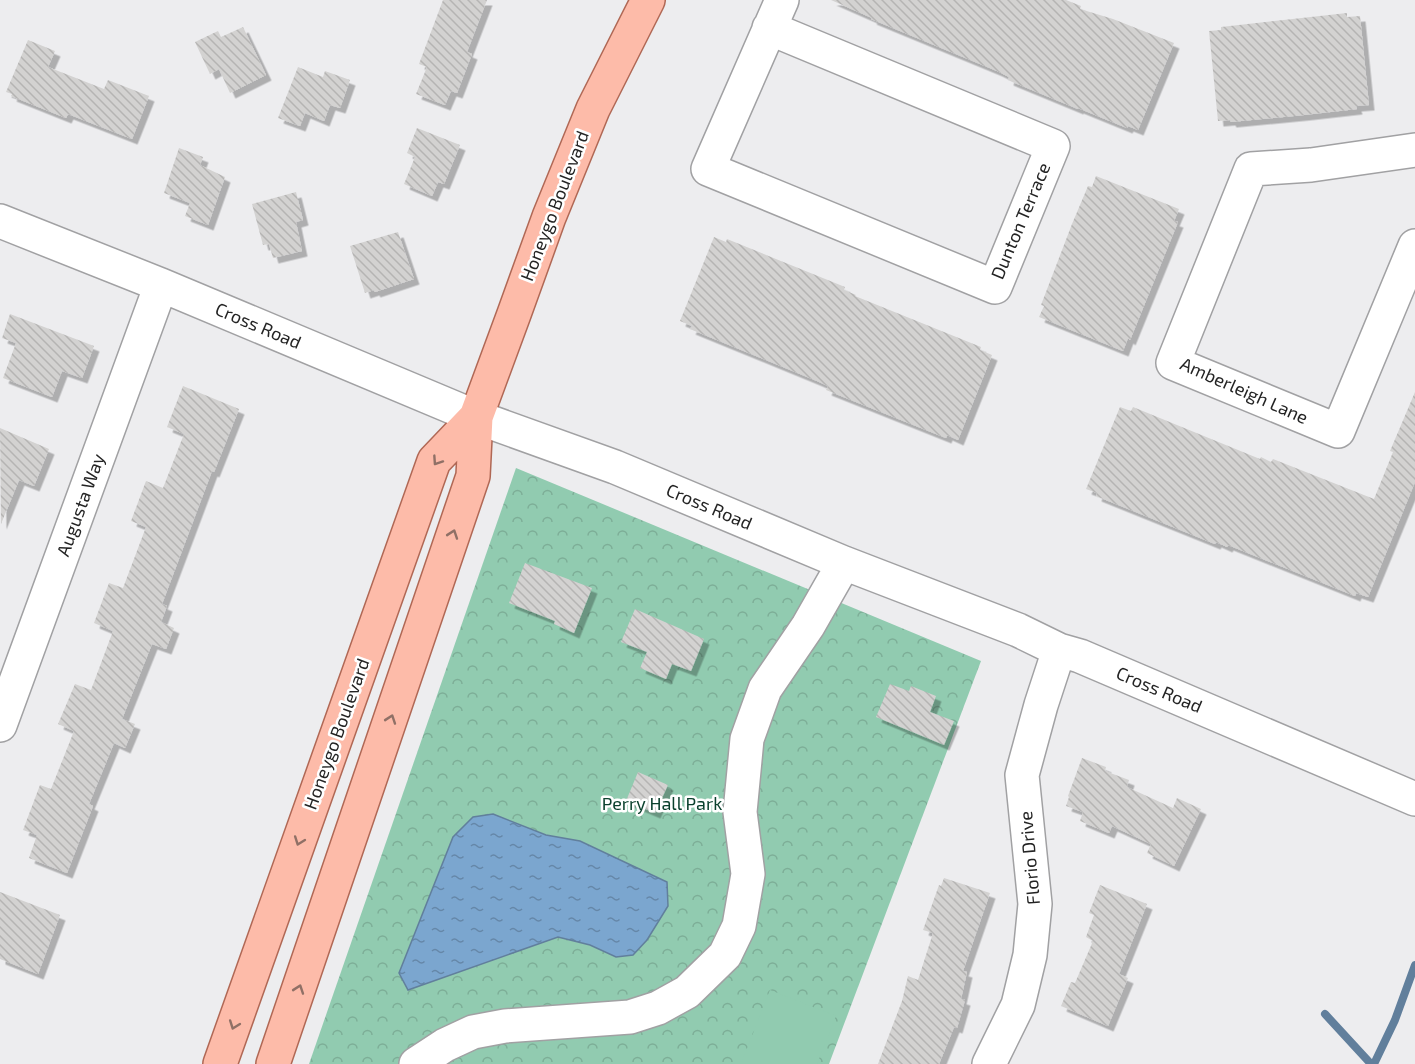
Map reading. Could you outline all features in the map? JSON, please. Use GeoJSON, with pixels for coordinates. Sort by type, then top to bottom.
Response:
{"type":"FeatureCollection","features":[{"type":"Feature","properties":{"kind":"main road","name":"Honeygo Boulevard"},"geometry":{"type":"LineString","coordinates":[[273,1064],[473,476],[476,417],[549,217],[593,109],[648,0]]}},
{"type":"Feature","properties":{"kind":"main road","name":"Honeygo Boulevard"},"geometry":{"type":"LineString","coordinates":[[220,1064],[434,461],[476,417]]}},
{"type":"Feature","properties":{"kind":"street","name":"Dunton Terrace"},"geometry":{"type":"LineString","coordinates":[[776,14],[1053,146],[995,287],[708,169],[776,14]]}},
{"type":"Feature","properties":{"kind":"street","name":"Amberleigh Lane"},"geometry":{"type":"LineString","coordinates":[[1415,150],[1311,165],[1251,169],[1173,363],[1338,431],[1415,246]]}},
{"type":"Feature","properties":{"kind":"street","name":"Cross Road"},"geometry":{"type":"LineString","coordinates":[[0,221],[161,285],[476,417],[615,467],[844,563],[1018,630],[1059,650],[1080,656],[1415,799]]}},
{"type":"Feature","properties":{"kind":"street","name":"Augusta Way"},"geometry":{"type":"LineString","coordinates":[[0,725],[161,285]]}},
{"type":"Feature","properties":{"kind":"street"},"geometry":{"type":"LineString","coordinates":[[416,1064],[445,1045],[473,1032],[505,1026],[630,1017],[658,1008],[687,992],[725,955],[739,926],[748,874],[740,812],[747,739],[765,689],[808,626],[844,563]]}},
{"type":"Feature","properties":{"kind":"street","name":"Florio Drive"},"geometry":{"type":"LineString","coordinates":[[989,1064],[1018,1005],[1030,955],[1035,904],[1023,774],[1059,650]]}},
{"type":"Feature","properties":{"kind":"green space","name":"Perry Hall Park"},"geometry":{"type":"Polygon","coordinates":[[[516,468],[981,661],[829,1064],[309,1064],[516,468]]]}},
{"type":"Feature","properties":{"kind":"green space"},"geometry":{"type":"Polygon","coordinates":[[[770,990],[836,1016],[817,1064],[741,1064],[770,990]]]}},
{"type":"Feature","properties":{"kind":"water"},"geometry":{"type":"Polygon","coordinates":[[[493,814],[546,835],[580,841],[667,882],[668,906],[647,940],[633,955],[616,957],[590,945],[558,937],[408,990],[399,973],[453,837],[473,817],[493,814]]]}},
{"type":"Feature","properties":{"kind":"building"},"geometry":{"type":"Polygon","coordinates":[[[443,0],[487,0],[467,52],[472,54],[457,93],[451,91],[445,105],[416,94],[427,67],[419,64],[443,0]]]}},
{"type":"Feature","properties":{"kind":"building"},"geometry":{"type":"Polygon","coordinates":[[[831,0],[1066,0],[1081,6],[1080,9],[1113,19],[1174,43],[1138,130],[1128,126],[1127,128],[1008,80],[1009,77],[997,71],[831,0]]]}},
{"type":"Feature","properties":{"kind":"building"},"geometry":{"type":"Polygon","coordinates":[[[1347,13],[1347,17],[1360,16],[1369,105],[1356,106],[1357,109],[1304,115],[1231,122],[1230,120],[1218,121],[1209,31],[1221,30],[1221,27],[1347,13]]]}},
{"type":"Feature","properties":{"kind":"building"},"geometry":{"type":"Polygon","coordinates":[[[243,27],[266,75],[230,93],[219,69],[210,74],[195,42],[218,31],[221,37],[243,27]]]}},
{"type":"Feature","properties":{"kind":"building"},"geometry":{"type":"Polygon","coordinates":[[[28,40],[55,51],[48,67],[104,89],[108,80],[149,96],[132,139],[68,114],[66,118],[6,92],[28,40]]]}},
{"type":"Feature","properties":{"kind":"building"},"geometry":{"type":"Polygon","coordinates":[[[298,67],[323,77],[325,71],[350,80],[340,108],[330,105],[324,121],[305,113],[300,126],[278,118],[298,67]]]}},
{"type":"Feature","properties":{"kind":"building"},"geometry":{"type":"Polygon","coordinates":[[[417,128],[460,145],[444,184],[438,182],[432,196],[404,184],[415,157],[407,153],[417,128]]]}},
{"type":"Feature","properties":{"kind":"building"},"geometry":{"type":"Polygon","coordinates":[[[179,148],[203,157],[200,165],[225,177],[208,225],[185,216],[190,203],[164,193],[179,148]]]}},
{"type":"Feature","properties":{"kind":"building"},"geometry":{"type":"Polygon","coordinates":[[[1096,176],[1179,209],[1174,221],[1178,222],[1130,340],[1128,338],[1123,351],[1039,317],[1044,306],[1041,305],[1072,224],[1088,186],[1092,187],[1096,176]]]}},
{"type":"Feature","properties":{"kind":"building"},"geometry":{"type":"Polygon","coordinates":[[[296,192],[303,220],[296,222],[302,251],[273,258],[269,244],[263,245],[252,204],[296,192]]]}},
{"type":"Feature","properties":{"kind":"building"},"geometry":{"type":"Polygon","coordinates":[[[398,232],[414,279],[365,293],[350,246],[398,232]]]}},
{"type":"Feature","properties":{"kind":"building"},"geometry":{"type":"Polygon","coordinates":[[[714,237],[726,242],[727,239],[845,287],[844,290],[855,296],[981,347],[980,350],[992,355],[958,440],[947,435],[946,438],[826,390],[828,386],[690,329],[692,326],[680,321],[714,237]]]}},
{"type":"Feature","properties":{"kind":"building"},"geometry":{"type":"Polygon","coordinates":[[[10,314],[94,346],[82,378],[62,371],[52,397],[3,378],[16,343],[2,338],[10,314]]]}},
{"type":"Feature","properties":{"kind":"building"},"geometry":{"type":"Polygon","coordinates":[[[183,386],[239,409],[214,472],[212,471],[162,604],[167,606],[161,622],[174,628],[166,649],[152,644],[122,719],[135,724],[125,748],[114,743],[89,804],[93,806],[67,873],[29,858],[37,835],[23,830],[40,785],[51,789],[74,731],[58,724],[75,684],[91,690],[113,631],[94,623],[109,583],[123,588],[146,527],[131,521],[146,481],[163,488],[184,434],[167,427],[183,386]]]}},
{"type":"Feature","properties":{"kind":"building"},"geometry":{"type":"Polygon","coordinates":[[[1415,392],[1415,482],[1368,597],[1356,593],[1355,596],[1228,545],[1227,547],[1216,542],[1215,544],[1096,496],[1097,493],[1086,489],[1120,407],[1131,411],[1133,407],[1260,459],[1261,457],[1271,462],[1273,459],[1374,499],[1393,452],[1390,451],[1415,392]]]}},
{"type":"Feature","properties":{"kind":"building"},"geometry":{"type":"Polygon","coordinates":[[[0,428],[49,449],[34,486],[19,480],[1,524],[0,428]]]}},
{"type":"Feature","properties":{"kind":"building"},"geometry":{"type":"Polygon","coordinates":[[[525,563],[592,588],[574,633],[554,624],[555,621],[509,603],[525,563]]]}},
{"type":"Feature","properties":{"kind":"building"},"geometry":{"type":"Polygon","coordinates":[[[635,609],[704,639],[691,671],[672,664],[666,679],[640,668],[647,652],[621,642],[635,609]]]}},
{"type":"Feature","properties":{"kind":"building"},"geometry":{"type":"Polygon","coordinates":[[[890,684],[909,691],[911,686],[936,696],[930,712],[954,721],[944,745],[876,717],[890,684]]]}},
{"type":"Feature","properties":{"kind":"building"},"geometry":{"type":"Polygon","coordinates":[[[1082,758],[1106,767],[1105,771],[1129,780],[1127,787],[1173,808],[1177,798],[1201,809],[1174,866],[1147,853],[1151,844],[1112,826],[1109,833],[1080,821],[1083,812],[1066,806],[1082,758]]]}},
{"type":"Feature","properties":{"kind":"building"},"geometry":{"type":"Polygon","coordinates":[[[638,772],[668,785],[655,813],[626,801],[638,772]]]}},
{"type":"Feature","properties":{"kind":"building"},"geometry":{"type":"Polygon","coordinates":[[[944,878],[990,893],[963,971],[967,972],[961,999],[965,1000],[957,1028],[954,1027],[939,1064],[878,1064],[902,1001],[908,976],[918,980],[933,933],[923,930],[939,885],[941,886],[944,878]]]}},
{"type":"Feature","properties":{"kind":"building"},"geometry":{"type":"Polygon","coordinates":[[[1100,885],[1147,904],[1119,974],[1128,978],[1108,1026],[1061,1006],[1071,982],[1075,983],[1093,941],[1086,937],[1094,915],[1089,913],[1100,885]]]}},
{"type":"Feature","properties":{"kind":"building"},"geometry":{"type":"Polygon","coordinates":[[[0,892],[60,915],[38,974],[0,959],[0,892]]]}},
{"type":"Feature","properties":{"kind":"waterway"},"geometry":{"type":"LineString","coordinates":[[1374,1064],[1395,1020],[1415,965]]}},
{"type":"Feature","properties":{"kind":"waterway"},"geometry":{"type":"LineString","coordinates":[[1325,1014],[1371,1064]]}}]}
